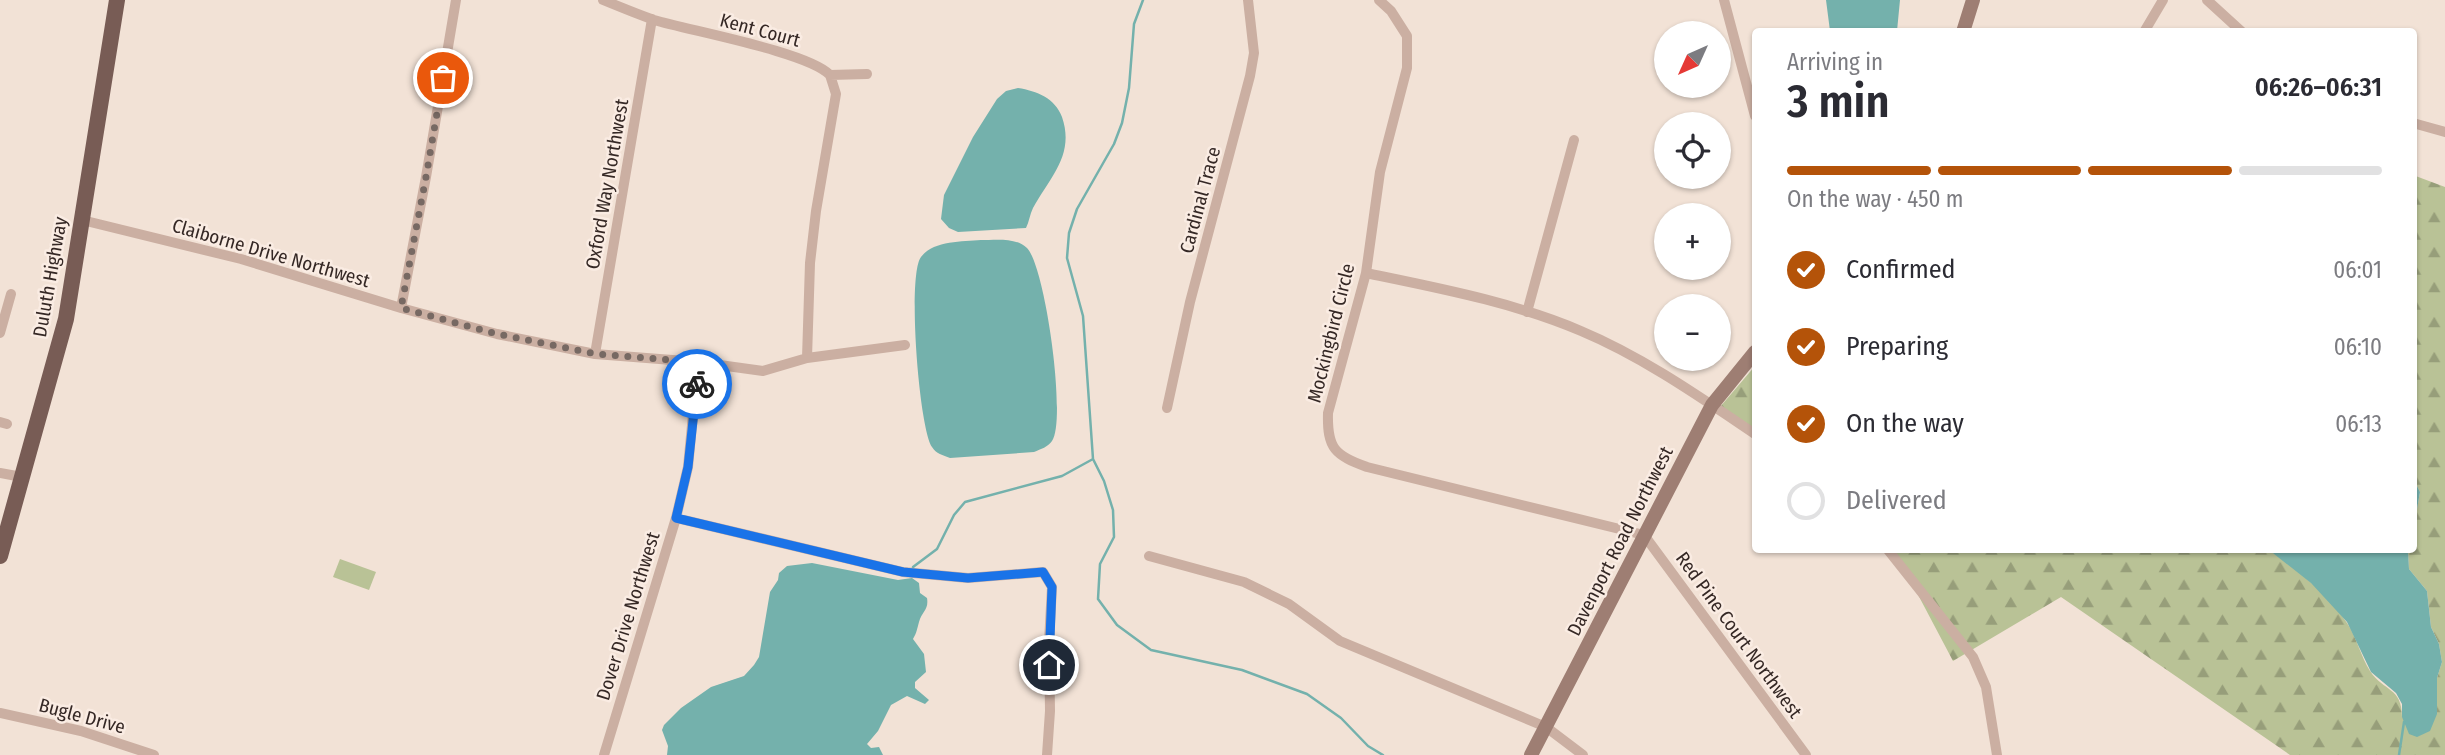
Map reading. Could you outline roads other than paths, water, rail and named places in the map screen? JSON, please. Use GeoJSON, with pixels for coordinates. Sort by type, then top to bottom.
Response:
{"type":"FeatureCollection","features":[{"type":"Feature","properties":{"kind":"main road","name":"Duluth Highway"},"geometry":{"type":"LineString","coordinates":[[0,556],[66,319],[117,0]]}},
{"type":"Feature","properties":{"kind":"street"},"geometry":{"type":"LineString","coordinates":[[401,308],[456,0]]}},
{"type":"Feature","properties":{"kind":"street","name":"Kent Court"},"geometry":{"type":"LineString","coordinates":[[603,0],[652,19],[792,56],[823,67],[830,75],[867,74]]}},
{"type":"Feature","properties":{"kind":"street","name":"Cardinal Trace"},"geometry":{"type":"LineString","coordinates":[[1167,408],[1190,302],[1248,89],[1254,53],[1248,0]]}},
{"type":"Feature","properties":{"kind":"street","name":"Mockingbird Circle"},"geometry":{"type":"LineString","coordinates":[[1379,0],[1391,11],[1407,36],[1407,68],[1380,172],[1366,273],[1328,413],[1328,436],[1342,457],[1367,467],[1644,535]]}},
{"type":"Feature","properties":{"kind":"street"},"geometry":{"type":"LineString","coordinates":[[1724,0],[1752,105]]}},
{"type":"Feature","properties":{"kind":"street"},"geometry":{"type":"LineString","coordinates":[[1964,28],[1973,0]]}},
{"type":"Feature","properties":{"kind":"street"},"geometry":{"type":"LineString","coordinates":[[2146,28],[2163,0]]}},
{"type":"Feature","properties":{"kind":"street"},"geometry":{"type":"LineString","coordinates":[[2207,0],[2238,28]]}},
{"type":"Feature","properties":{"kind":"street","name":"Oxford Way Northwest"},"geometry":{"type":"LineString","coordinates":[[596,354],[652,19]]}},
{"type":"Feature","properties":{"kind":"street"},"geometry":{"type":"LineString","coordinates":[[807,358],[811,250],[836,94],[830,75]]}},
{"type":"Feature","properties":{"kind":"street"},"geometry":{"type":"LineString","coordinates":[[2417,124],[2445,132]]}},
{"type":"Feature","properties":{"kind":"street"},"geometry":{"type":"LineString","coordinates":[[1527,312],[1574,140]]}},
{"type":"Feature","properties":{"kind":"street","name":"Claiborne Drive Northwest"},"geometry":{"type":"LineString","coordinates":[[82,220],[241,259],[497,334],[596,354],[698,362],[763,371],[807,358],[905,345]]}},
{"type":"Feature","properties":{"kind":"street"},"geometry":{"type":"LineString","coordinates":[[1366,273],[1459,293],[1579,330],[1604,341],[1752,432]]}},
{"type":"Feature","properties":{"kind":"street"},"geometry":{"type":"LineString","coordinates":[[0,333],[10,294]]}},
{"type":"Feature","properties":{"kind":"street","name":"Davenport Road Northwest"},"geometry":{"type":"LineString","coordinates":[[1531,755],[1712,405],[1752,356]]}},
{"type":"Feature","properties":{"kind":"street","name":"Dover Drive Northwest"},"geometry":{"type":"LineString","coordinates":[[604,755],[676,518],[688,467],[698,362]]}},
{"type":"Feature","properties":{"kind":"street"},"geometry":{"type":"LineString","coordinates":[[0,473],[22,477]]}},
{"type":"Feature","properties":{"kind":"street"},"geometry":{"type":"LineString","coordinates":[[676,518],[903,572],[968,578],[1043,572],[1052,587],[1047,755]]}},
{"type":"Feature","properties":{"kind":"street","name":"Red Pine Court Northwest"},"geometry":{"type":"LineString","coordinates":[[1644,535],[1806,755]]}},
{"type":"Feature","properties":{"kind":"street"},"geometry":{"type":"LineString","coordinates":[[1890,553],[1973,657],[1986,687],[1997,755]]}},
{"type":"Feature","properties":{"kind":"street"},"geometry":{"type":"LineString","coordinates":[[1149,556],[1244,582],[1289,604],[1319,629],[1360,652],[1546,727],[1583,755]]}},
{"type":"Feature","properties":{"kind":"street","name":"Bugle Drive"},"geometry":{"type":"LineString","coordinates":[[0,713],[81,732],[154,755]]}},
{"type":"Feature","properties":{"kind":"water"},"geometry":{"type":"Polygon","coordinates":[[[1826,0],[1900,0],[1897,28],[1830,28],[1826,0]]]}},
{"type":"Feature","properties":{"kind":"water"},"geometry":{"type":"Polygon","coordinates":[[[1018,88],[1044,96],[1059,110],[1065,131],[1065,143],[1059,165],[1033,208],[1026,228],[958,232],[949,228],[941,219],[944,195],[973,137],[997,99],[1006,91],[1018,88]]]}},
{"type":"Feature","properties":{"kind":"water"},"geometry":{"type":"Polygon","coordinates":[[[981,240],[1017,242],[1027,248],[1034,261],[1041,283],[1052,343],[1056,427],[1052,441],[1034,452],[950,458],[932,447],[927,434],[916,351],[917,270],[921,257],[933,247],[981,240]]]}},
{"type":"Feature","properties":{"kind":"water"},"geometry":{"type":"Polygon","coordinates":[[[2417,486],[2420,492],[2417,509],[2417,486]]]}},
{"type":"Feature","properties":{"kind":"water"},"geometry":{"type":"Polygon","coordinates":[[[2273,553],[2408,553],[2409,569],[2427,591],[2431,627],[2439,644],[2442,662],[2437,678],[2437,714],[2430,731],[2417,737],[2409,734],[2402,717],[2402,704],[2396,693],[2371,672],[2347,622],[2311,583],[2273,553]]]}},
{"type":"Feature","properties":{"kind":"water"},"geometry":{"type":"Polygon","coordinates":[[[812,563],[898,580],[912,578],[919,583],[920,593],[927,598],[927,605],[913,639],[924,654],[926,672],[915,682],[915,688],[929,700],[925,704],[907,696],[891,705],[878,731],[867,744],[871,748],[879,747],[883,755],[667,755],[668,746],[662,730],[664,725],[681,708],[711,687],[744,676],[759,657],[770,592],[779,573],[787,566],[812,563]]]}},
{"type":"Feature","properties":{"kind":"waterway"},"geometry":{"type":"LineString","coordinates":[[1143,0],[1134,24],[1129,88],[1122,123],[1114,144],[1077,209],[1069,233],[1067,258],[1083,316],[1093,459],[1104,481],[1113,510],[1114,537],[1100,564],[1098,599],[1117,625],[1151,650],[1242,670],[1307,694],[1341,718],[1368,746],[1383,755]]}},
{"type":"Feature","properties":{"kind":"waterway"},"geometry":{"type":"LineString","coordinates":[[913,570],[913,567],[937,549],[954,515],[965,502],[1062,476],[1093,459]]}},
{"type":"Feature","properties":{"kind":"waterway"},"geometry":{"type":"LineString","coordinates":[[2399,755],[2404,722]]}}]}
